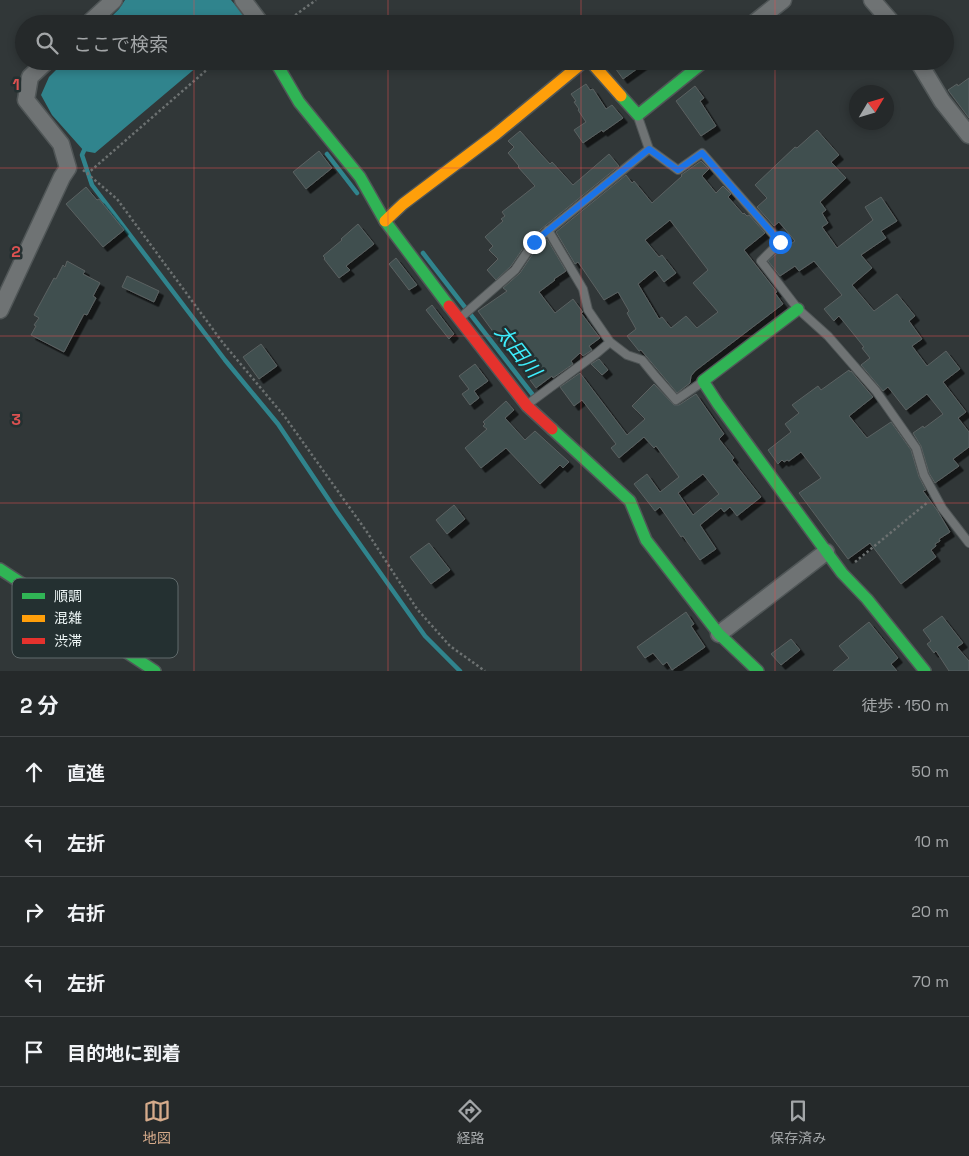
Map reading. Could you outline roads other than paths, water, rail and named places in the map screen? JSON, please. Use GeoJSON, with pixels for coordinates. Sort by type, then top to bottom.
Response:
{"type":"FeatureCollection","features":[{"type":"Feature","properties":{"kind":"street"},"geometry":{"type":"LineString","coordinates":[[98,15],[114,0]]}},
{"type":"Feature","properties":{"kind":"street"},"geometry":{"type":"LineString","coordinates":[[243,0],[254,15]]}},
{"type":"Feature","properties":{"kind":"street"},"geometry":{"type":"LineString","coordinates":[[765,15],[784,0]]}},
{"type":"Feature","properties":{"kind":"street"},"geometry":{"type":"LineString","coordinates":[[872,0],[885,15]]}},
{"type":"Feature","properties":{"kind":"street"},"geometry":{"type":"LineString","coordinates":[[0,310],[62,177],[68,168],[60,144],[26,100],[30,77],[37,70]]}},
{"type":"Feature","properties":{"kind":"street"},"geometry":{"type":"LineString","coordinates":[[280,70],[299,102],[360,177],[385,221],[527,406],[630,501],[646,540],[719,634],[758,671]]}},
{"type":"Feature","properties":{"kind":"street"},"geometry":{"type":"LineString","coordinates":[[385,221],[402,204],[496,134],[574,70]]}},
{"type":"Feature","properties":{"kind":"street"},"geometry":{"type":"LineString","coordinates":[[598,70],[638,115],[694,70]]}},
{"type":"Feature","properties":{"kind":"street"},"geometry":{"type":"LineString","coordinates":[[923,70],[942,101],[969,135]]}},
{"type":"Feature","properties":{"kind":"street"},"geometry":{"type":"LineString","coordinates":[[798,309],[704,381],[718,404],[842,573],[867,598],[925,671]]}},
{"type":"Feature","properties":{"kind":"street"},"geometry":{"type":"LineString","coordinates":[[719,634],[826,552]]}},
{"type":"Feature","properties":{"kind":"street"},"geometry":{"type":"LineString","coordinates":[[0,569],[14,578]]}},
{"type":"Feature","properties":{"kind":"street"},"geometry":{"type":"LineString","coordinates":[[135,658],[155,671]]}},
{"type":"Feature","properties":{"kind":"lane"},"geometry":{"type":"LineString","coordinates":[[638,115],[649,149],[678,170],[702,153],[780,242],[761,261],[798,309],[828,336],[876,391],[916,448],[924,475],[942,508],[969,543]]}},
{"type":"Feature","properties":{"kind":"lane"},"geometry":{"type":"LineString","coordinates":[[459,319],[515,270],[534,242],[649,149]]}},
{"type":"Feature","properties":{"kind":"lane"},"geometry":{"type":"LineString","coordinates":[[548,230],[583,289],[588,310],[610,342],[627,355],[642,360],[676,400],[704,381]]}},
{"type":"Feature","properties":{"kind":"lane"},"geometry":{"type":"LineString","coordinates":[[527,406],[610,342]]}},
{"type":"Feature","properties":{"kind":"water"},"geometry":{"type":"Polygon","coordinates":[[[125,0],[231,0],[244,15],[113,15],[125,0]]]}},
{"type":"Feature","properties":{"kind":"water"},"geometry":{"type":"Polygon","coordinates":[[[56,70],[193,70],[95,153],[84,151],[52,115],[41,95],[49,77],[56,70]]]}},
{"type":"Feature","properties":{"kind":"waterway"},"geometry":{"type":"LineString","coordinates":[[86,146],[82,155],[92,185],[225,360],[278,424],[337,512],[425,636],[460,671]]}},
{"type":"Feature","properties":{"kind":"waterway","name":"太田川"},"geometry":{"type":"LineString","coordinates":[[327,154],[357,193]]}},
{"type":"Feature","properties":{"kind":"waterway","name":"太田川"},"geometry":{"type":"LineString","coordinates":[[423,253],[536,399]]}}]}
